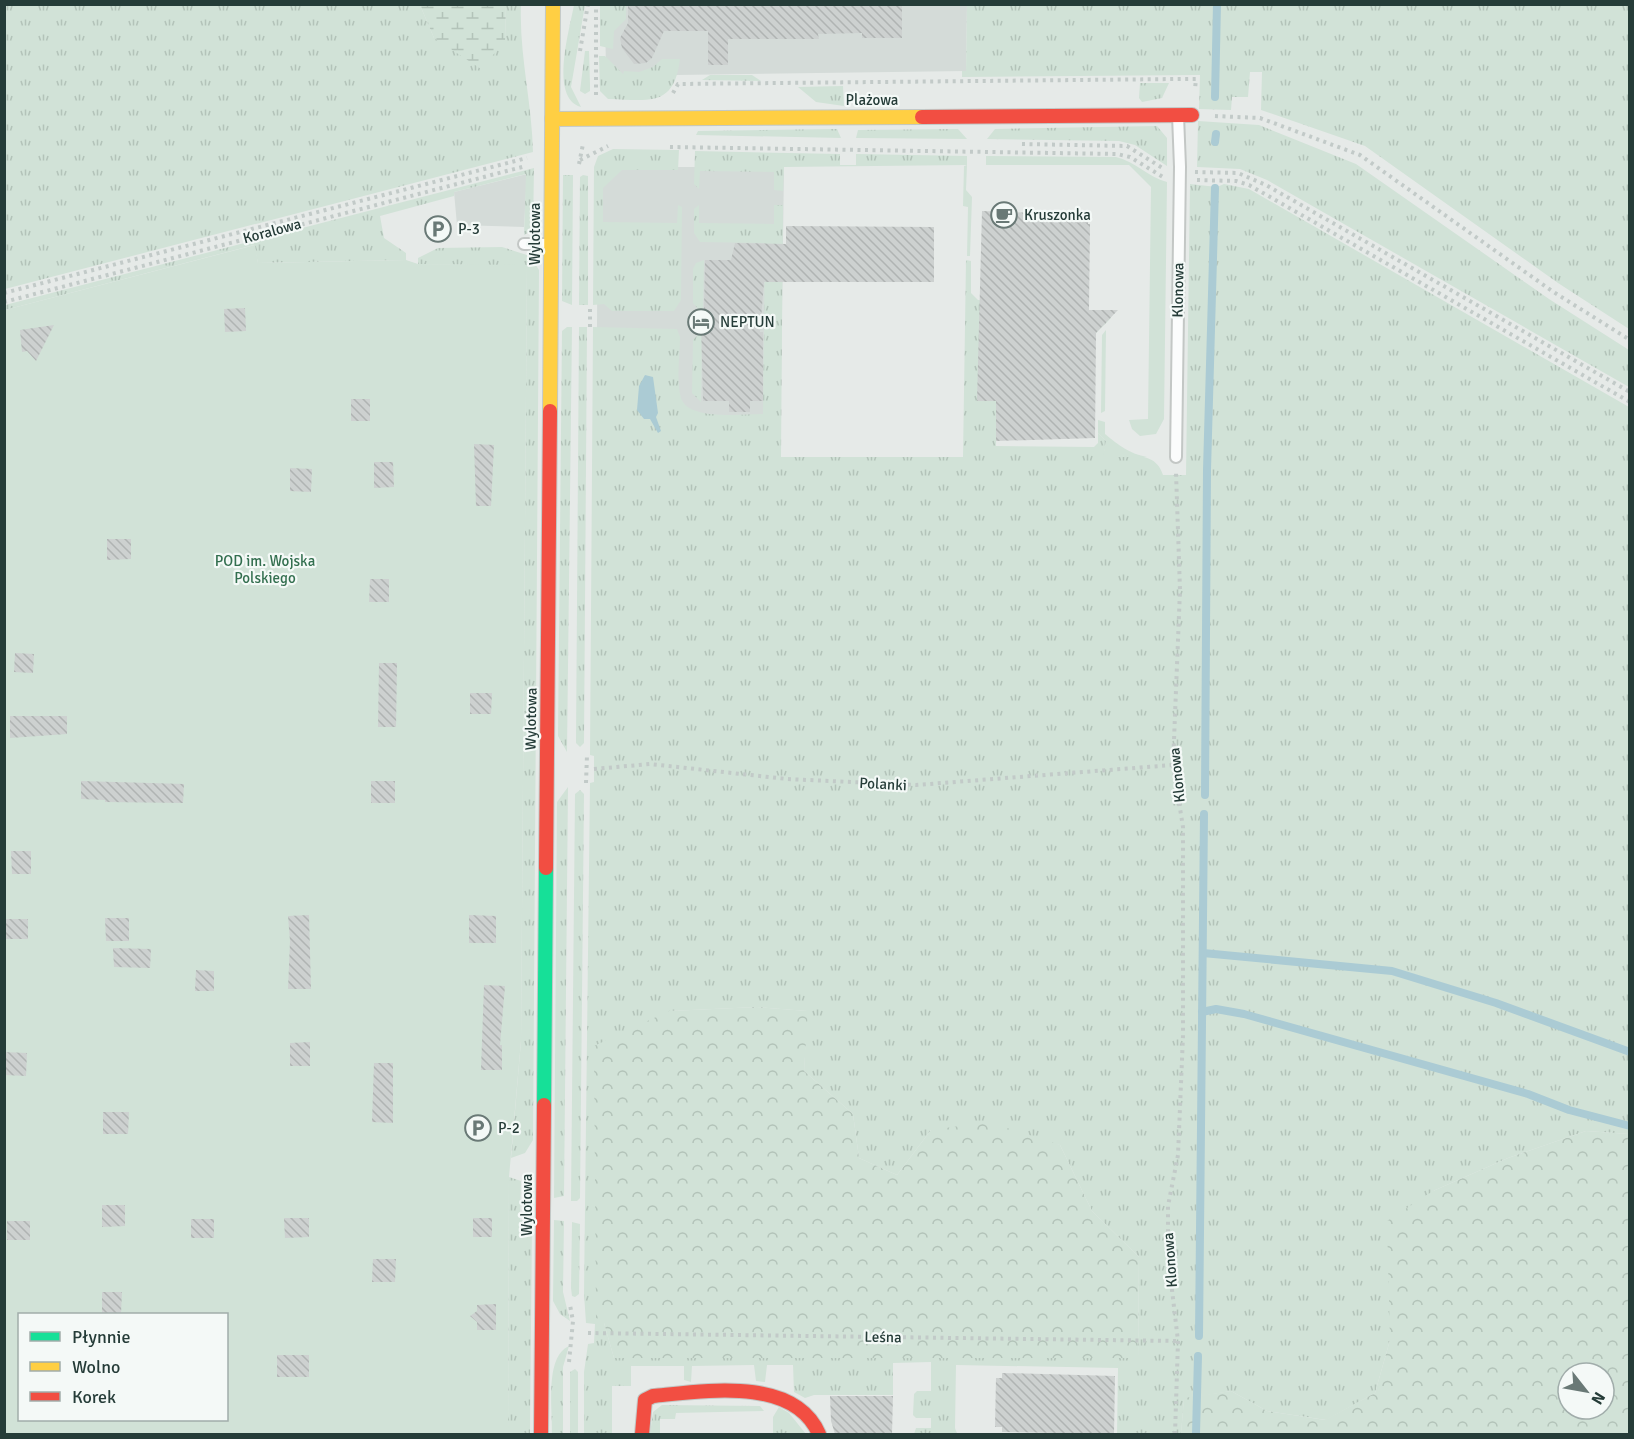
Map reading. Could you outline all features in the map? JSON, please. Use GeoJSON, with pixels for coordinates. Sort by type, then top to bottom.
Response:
{"type":"FeatureCollection","features":[{"type":"Feature","properties":{"kind":"street","name":"Wylotowa"},"geometry":{"type":"LineString","coordinates":[[541,1434],[553,4]]}},
{"type":"Feature","properties":{"kind":"street","name":"Plażowa"},"geometry":{"type":"LineString","coordinates":[[552,120],[1188,115]]}},
{"type":"Feature","properties":{"kind":"street"},"geometry":{"type":"LineString","coordinates":[[642,1434],[645,1400],[653,1396],[761,1394],[780,1397],[792,1402],[814,1420],[819,1434]]}},
{"type":"Feature","properties":{"kind":"lane","name":"Klonowa"},"geometry":{"type":"LineString","coordinates":[[1176,457],[1179,179],[1188,115]]}},
{"type":"Feature","properties":{"kind":"lane"},"geometry":{"type":"LineString","coordinates":[[524,244],[552,244]]}},
{"type":"Feature","properties":{"kind":"path"},"geometry":{"type":"LineString","coordinates":[[580,56],[588,4]]}},
{"type":"Feature","properties":{"kind":"path"},"geometry":{"type":"LineString","coordinates":[[596,4],[594,85],[597,103]]}},
{"type":"Feature","properties":{"kind":"path"},"geometry":{"type":"LineString","coordinates":[[665,98],[678,84],[1196,79],[1188,115],[1260,118],[1360,156],[1552,291],[1629,340]]}},
{"type":"Feature","properties":{"kind":"path"},"geometry":{"type":"LineString","coordinates":[[576,161],[613,145]]}},
{"type":"Feature","properties":{"kind":"path"},"geometry":{"type":"LineString","coordinates":[[668,146],[1117,154],[1130,157],[1160,176],[1236,181],[1249,185],[1629,402]]}},
{"type":"Feature","properties":{"kind":"path"},"geometry":{"type":"LineString","coordinates":[[4,293],[533,156]]}},
{"type":"Feature","properties":{"kind":"path","name":"Koralowa"},"geometry":{"type":"LineString","coordinates":[[4,302],[534,165]]}},
{"type":"Feature","properties":{"kind":"path"},"geometry":{"type":"LineString","coordinates":[[590,305],[590,327]]}},
{"type":"Feature","properties":{"kind":"path","name":"Klonowa"},"geometry":{"type":"LineString","coordinates":[[1175,1434],[1178,1341],[1168,1257],[1168,1206],[1178,1155],[1183,1036],[1183,827],[1173,765],[1180,590],[1176,457]]}},
{"type":"Feature","properties":{"kind":"path"},"geometry":{"type":"LineString","coordinates":[[586,783],[587,755]]}},
{"type":"Feature","properties":{"kind":"path","name":"Polanki"},"geometry":{"type":"LineString","coordinates":[[594,769],[650,764],[786,779],[916,785],[1173,765]]}},
{"type":"Feature","properties":{"kind":"path"},"geometry":{"type":"LineString","coordinates":[[573,1321],[573,1346]]}},
{"type":"Feature","properties":{"kind":"path","name":"Leśna"},"geometry":{"type":"LineString","coordinates":[[588,1334],[1178,1341]]}},
{"type":"Feature","properties":{"kind":"shaded area"},"geometry":{"type":"Polygon","coordinates":[[[605,5],[967,5],[966,71],[606,76],[605,5]]]}},
{"type":"Feature","properties":{"kind":"shaded area"},"geometry":{"type":"Polygon","coordinates":[[[621,167],[784,167],[780,457],[596,457],[598,189],[621,167]]]}},
{"type":"Feature","properties":{"kind":"shaded area"},"geometry":{"type":"Polygon","coordinates":[[[527,174],[524,227],[457,225],[454,192],[527,174]]]}},
{"type":"Feature","properties":{"kind":"green space"},"geometry":{"type":"Polygon","coordinates":[[[5,5],[420,5],[434,38],[505,41],[506,5],[521,5],[522,42],[533,152],[5,289],[5,5]]]}},
{"type":"Feature","properties":{"kind":"green space"},"geometry":{"type":"Polygon","coordinates":[[[420,5],[506,5],[505,41],[481,69],[434,38],[420,5]]]}},
{"type":"Feature","properties":{"kind":"green space"},"geometry":{"type":"Polygon","coordinates":[[[574,5],[585,5],[571,87],[581,107],[571,101],[564,77],[566,45],[574,5]]]}},
{"type":"Feature","properties":{"kind":"green space"},"geometry":{"type":"Polygon","coordinates":[[[600,5],[626,5],[626,19],[614,31],[613,49],[600,46],[600,5]]]}},
{"type":"Feature","properties":{"kind":"green space"},"geometry":{"type":"Polygon","coordinates":[[[967,5],[1629,5],[1629,329],[1558,283],[1365,146],[1261,110],[1262,72],[1250,72],[1248,97],[1232,97],[1231,110],[1199,109],[1200,75],[962,77],[962,71],[966,71],[967,5]]]}},
{"type":"Feature","properties":{"kind":"green space"},"geometry":{"type":"Polygon","coordinates":[[[585,51],[589,51],[590,91],[585,94],[580,91],[585,51]]]}},
{"type":"Feature","properties":{"kind":"green space"},"geometry":{"type":"Polygon","coordinates":[[[599,56],[605,56],[623,74],[624,71],[639,72],[653,67],[662,59],[680,59],[677,75],[672,86],[665,93],[647,100],[623,100],[608,99],[600,91],[599,56]]]}},
{"type":"Feature","properties":{"kind":"green space"},"geometry":{"type":"Polygon","coordinates":[[[710,75],[752,75],[761,81],[702,80],[710,75]]]}},
{"type":"Feature","properties":{"kind":"green space"},"geometry":{"type":"Polygon","coordinates":[[[1140,83],[1169,83],[1162,98],[1142,102],[1139,98],[1140,83]]]}},
{"type":"Feature","properties":{"kind":"green space"},"geometry":{"type":"Polygon","coordinates":[[[843,86],[844,106],[816,102],[798,87],[843,86]]]}},
{"type":"Feature","properties":{"kind":"green space"},"geometry":{"type":"Polygon","coordinates":[[[1198,121],[1259,125],[1356,164],[1549,299],[1629,350],[1629,387],[1267,180],[1240,169],[1197,167],[1198,121]]]}},
{"type":"Feature","properties":{"kind":"green space"},"geometry":{"type":"Polygon","coordinates":[[[1157,126],[1167,138],[1167,166],[1135,145],[1119,141],[987,139],[995,129],[1157,126]]]}},
{"type":"Feature","properties":{"kind":"green space"},"geometry":{"type":"Polygon","coordinates":[[[837,129],[841,138],[696,135],[698,131],[837,129]]]}},
{"type":"Feature","properties":{"kind":"green space"},"geometry":{"type":"Polygon","coordinates":[[[958,129],[967,139],[856,138],[858,130],[958,129]]]}},
{"type":"Feature","properties":{"kind":"green space"},"geometry":{"type":"Polygon","coordinates":[[[613,149],[679,150],[678,170],[622,170],[603,188],[603,222],[677,223],[678,205],[682,207],[681,300],[674,311],[612,311],[604,304],[593,305],[594,167],[598,156],[613,149]]]}},
{"type":"Feature","properties":{"kind":"green space"},"geometry":{"type":"Polygon","coordinates":[[[695,151],[840,154],[840,165],[856,165],[856,154],[967,156],[967,165],[784,167],[783,191],[774,190],[774,172],[700,171],[699,189],[694,184],[695,151]]]}},
{"type":"Feature","properties":{"kind":"green space"},"geometry":{"type":"Polygon","coordinates":[[[986,156],[1116,157],[1167,182],[1164,419],[1156,434],[1140,436],[1132,429],[1129,420],[1148,419],[1151,187],[1129,165],[986,165],[986,156]]]}},
{"type":"Feature","properties":{"kind":"green space"},"geometry":{"type":"Polygon","coordinates":[[[967,165],[966,190],[972,197],[970,256],[967,256],[968,207],[963,206],[964,166],[967,165]]]}},
{"type":"Feature","properties":{"kind":"green space"},"geometry":{"type":"Polygon","coordinates":[[[534,168],[533,230],[524,235],[526,174],[454,192],[454,196],[380,216],[384,238],[406,253],[406,260],[258,263],[254,245],[5,310],[5,305],[534,168]]]}},
{"type":"Feature","properties":{"kind":"green space"},"geometry":{"type":"Polygon","coordinates":[[[563,175],[573,175],[572,305],[562,301],[563,175]]]}},
{"type":"Feature","properties":{"kind":"green space"},"geometry":{"type":"Polygon","coordinates":[[[588,176],[588,305],[579,305],[580,177],[588,176]]]}},
{"type":"Feature","properties":{"kind":"green space"},"geometry":{"type":"Polygon","coordinates":[[[1190,184],[1217,187],[1224,184],[1249,189],[1629,407],[1629,1134],[1586,1131],[1508,1158],[1433,1191],[1390,1290],[1390,1340],[1375,1393],[1326,1420],[1267,1411],[1231,1391],[1184,1399],[1181,1434],[1117,1434],[1118,1368],[956,1365],[955,1428],[957,1434],[914,1434],[916,1428],[931,1428],[931,1418],[916,1418],[913,1415],[914,1394],[917,1391],[931,1391],[931,1362],[893,1363],[893,1395],[814,1395],[805,1398],[794,1392],[793,1365],[767,1365],[765,1382],[756,1381],[754,1365],[692,1366],[691,1382],[684,1380],[684,1366],[631,1366],[631,1386],[612,1386],[612,1434],[584,1434],[584,1372],[588,1344],[594,1343],[595,1324],[586,1323],[584,1294],[590,783],[594,782],[594,756],[590,755],[593,327],[677,329],[680,337],[678,376],[681,398],[686,405],[694,410],[717,415],[763,414],[765,243],[700,242],[694,233],[694,209],[699,205],[699,223],[774,224],[774,205],[783,205],[781,457],[963,457],[966,260],[971,261],[971,293],[978,300],[1059,301],[1060,298],[1089,298],[1089,310],[1111,310],[1111,318],[1096,333],[997,332],[996,446],[1094,447],[1098,443],[1098,433],[1106,441],[1104,456],[1139,456],[1154,461],[1163,475],[1186,475],[1190,184]],[[757,1007],[670,1011],[604,1323],[614,1358],[1138,1358],[1139,1257],[1092,1211],[1060,1145],[931,1130],[897,1175],[859,1158],[853,1114],[804,1071],[807,1011],[757,1007]]]}},
{"type":"Feature","properties":{"kind":"green space","name":"POD im. Wojska Polskiego"},"geometry":{"type":"Polygon","coordinates":[[[255,245],[258,263],[406,260],[418,264],[527,265],[521,1041],[509,1177],[508,1434],[5,1434],[5,310],[255,245]]]}},
{"type":"Feature","properties":{"kind":"green space"},"geometry":{"type":"Polygon","coordinates":[[[502,247],[530,256],[539,270],[533,1140],[525,1153],[511,1158],[521,1041],[527,266],[418,264],[418,258],[438,248],[502,247]]]}},
{"type":"Feature","properties":{"kind":"green space"},"geometry":{"type":"Polygon","coordinates":[[[704,260],[701,312],[693,303],[693,269],[696,263],[704,260]]]}},
{"type":"Feature","properties":{"kind":"green space"},"geometry":{"type":"Polygon","coordinates":[[[567,327],[572,327],[567,752],[558,736],[562,331],[567,327]]]}},
{"type":"Feature","properties":{"kind":"green space"},"geometry":{"type":"Polygon","coordinates":[[[579,327],[587,327],[584,743],[580,747],[576,743],[579,327]]]}},
{"type":"Feature","properties":{"kind":"green space"},"geometry":{"type":"Polygon","coordinates":[[[1106,330],[1105,411],[1101,413],[1102,335],[1106,330]]]}},
{"type":"Feature","properties":{"kind":"green space"},"geometry":{"type":"Polygon","coordinates":[[[701,332],[701,402],[692,393],[693,340],[701,332]]]}},
{"type":"Feature","properties":{"kind":"green space"},"geometry":{"type":"Polygon","coordinates":[[[1098,420],[1105,422],[1105,434],[1115,442],[1147,457],[1103,457],[1106,441],[1098,433],[1098,420]]]}},
{"type":"Feature","properties":{"kind":"green space"},"geometry":{"type":"Polygon","coordinates":[[[568,787],[564,1196],[554,1198],[557,802],[568,787]]]}},
{"type":"Feature","properties":{"kind":"green space"},"geometry":{"type":"Polygon","coordinates":[[[580,790],[584,794],[580,1198],[577,1201],[571,1201],[575,794],[580,790]]]}},
{"type":"Feature","properties":{"kind":"green space"},"geometry":{"type":"Polygon","coordinates":[[[757,1007],[808,1011],[804,1071],[853,1114],[859,1158],[897,1175],[931,1130],[988,1122],[1060,1145],[1092,1211],[1139,1257],[1138,1358],[614,1358],[604,1323],[596,1318],[594,1046],[669,1011],[757,1007]]]}},
{"type":"Feature","properties":{"kind":"green space"},"geometry":{"type":"Polygon","coordinates":[[[1586,1131],[1629,1134],[1629,1434],[1181,1434],[1184,1398],[1231,1391],[1267,1411],[1325,1420],[1375,1393],[1390,1340],[1387,1221],[1433,1191],[1508,1158],[1586,1131]]]}},
{"type":"Feature","properties":{"kind":"green space"},"geometry":{"type":"Polygon","coordinates":[[[509,1177],[521,1181],[520,1220],[532,1221],[530,1434],[508,1434],[509,1177]]]}},
{"type":"Feature","properties":{"kind":"green space"},"geometry":{"type":"Polygon","coordinates":[[[554,1220],[564,1221],[563,1292],[570,1321],[560,1314],[553,1301],[554,1220]]]}},
{"type":"Feature","properties":{"kind":"green space"},"geometry":{"type":"Polygon","coordinates":[[[572,1222],[580,1224],[579,1294],[575,1297],[572,1296],[571,1288],[572,1222]]]}},
{"type":"Feature","properties":{"kind":"green space"},"geometry":{"type":"Polygon","coordinates":[[[569,1346],[563,1367],[563,1434],[552,1434],[553,1373],[561,1352],[569,1346]]]}},
{"type":"Feature","properties":{"kind":"green space"},"geometry":{"type":"Polygon","coordinates":[[[575,1369],[578,1372],[578,1434],[570,1434],[570,1372],[575,1369]]]}},
{"type":"Feature","properties":{"kind":"green space"},"geometry":{"type":"Polygon","coordinates":[[[662,1405],[760,1406],[764,1411],[676,1413],[675,1419],[660,1419],[660,1434],[650,1434],[653,1412],[662,1405]]]}},
{"type":"Feature","properties":{"kind":"green space"},"geometry":{"type":"Polygon","coordinates":[[[779,1407],[789,1413],[806,1434],[773,1434],[773,1417],[779,1407]]]}},
{"type":"Feature","properties":{"kind":"water"},"geometry":{"type":"Polygon","coordinates":[[[645,375],[653,377],[658,413],[656,417],[661,431],[658,433],[650,419],[644,419],[637,410],[639,386],[645,375]]]}},
{"type":"Feature","properties":{"kind":"building"},"geometry":{"type":"Polygon","coordinates":[[[628,4],[902,4],[902,38],[862,38],[862,33],[818,34],[819,39],[728,39],[728,65],[708,65],[708,31],[664,31],[652,58],[646,63],[634,64],[622,48],[620,38],[628,23],[628,4]]]}},
{"type":"Feature","properties":{"kind":"building"},"geometry":{"type":"Polygon","coordinates":[[[982,211],[1088,215],[1088,224],[1090,224],[1089,310],[1118,310],[1096,333],[1095,438],[996,441],[996,401],[977,401],[982,211]]]}},
{"type":"Feature","properties":{"kind":"building"},"geometry":{"type":"Polygon","coordinates":[[[786,226],[934,227],[934,282],[764,282],[760,332],[763,332],[763,401],[750,401],[750,412],[729,412],[729,401],[703,401],[701,322],[702,310],[704,310],[705,260],[731,260],[735,243],[786,244],[786,226]]]}},
{"type":"Feature","properties":{"kind":"building"},"geometry":{"type":"Polygon","coordinates":[[[245,308],[246,331],[225,332],[224,309],[245,308]]]}},
{"type":"Feature","properties":{"kind":"building"},"geometry":{"type":"Polygon","coordinates":[[[54,325],[36,361],[27,351],[22,352],[20,330],[54,325]]]}},
{"type":"Feature","properties":{"kind":"building"},"geometry":{"type":"Polygon","coordinates":[[[351,399],[370,399],[370,421],[351,421],[351,399]]]}},
{"type":"Feature","properties":{"kind":"building"},"geometry":{"type":"Polygon","coordinates":[[[474,444],[494,445],[491,506],[476,506],[474,444]]]}},
{"type":"Feature","properties":{"kind":"building"},"geometry":{"type":"Polygon","coordinates":[[[374,462],[393,462],[394,487],[374,488],[374,462]]]}},
{"type":"Feature","properties":{"kind":"building"},"geometry":{"type":"Polygon","coordinates":[[[290,468],[312,469],[311,492],[290,491],[290,468]]]}},
{"type":"Feature","properties":{"kind":"building"},"geometry":{"type":"Polygon","coordinates":[[[107,539],[131,539],[131,559],[107,560],[107,539]]]}},
{"type":"Feature","properties":{"kind":"building"},"geometry":{"type":"Polygon","coordinates":[[[370,579],[389,579],[389,602],[369,602],[370,579]]]}},
{"type":"Feature","properties":{"kind":"building"},"geometry":{"type":"Polygon","coordinates":[[[15,653],[34,654],[33,673],[14,672],[15,653]]]}},
{"type":"Feature","properties":{"kind":"building"},"geometry":{"type":"Polygon","coordinates":[[[379,663],[397,663],[396,727],[378,727],[379,663]]]}},
{"type":"Feature","properties":{"kind":"building"},"geometry":{"type":"Polygon","coordinates":[[[470,693],[492,693],[491,714],[470,714],[470,693]]]}},
{"type":"Feature","properties":{"kind":"building"},"geometry":{"type":"Polygon","coordinates":[[[10,716],[67,716],[67,734],[10,738],[10,716]]]}},
{"type":"Feature","properties":{"kind":"building"},"geometry":{"type":"Polygon","coordinates":[[[81,781],[184,784],[183,803],[105,802],[105,800],[81,799],[81,781]]]}},
{"type":"Feature","properties":{"kind":"building"},"geometry":{"type":"Polygon","coordinates":[[[371,781],[395,781],[395,803],[371,803],[371,781]]]}},
{"type":"Feature","properties":{"kind":"building"},"geometry":{"type":"Polygon","coordinates":[[[11,851],[31,851],[31,874],[12,874],[11,851]]]}},
{"type":"Feature","properties":{"kind":"building"},"geometry":{"type":"Polygon","coordinates":[[[309,915],[311,989],[288,989],[290,941],[288,916],[309,915]]]}},
{"type":"Feature","properties":{"kind":"building"},"geometry":{"type":"Polygon","coordinates":[[[469,915],[496,916],[496,943],[469,943],[469,915]]]}},
{"type":"Feature","properties":{"kind":"building"},"geometry":{"type":"Polygon","coordinates":[[[105,918],[129,918],[129,941],[106,941],[105,918]]]}},
{"type":"Feature","properties":{"kind":"building"},"geometry":{"type":"Polygon","coordinates":[[[4,919],[28,919],[28,939],[4,939],[4,919]]]}},
{"type":"Feature","properties":{"kind":"building"},"geometry":{"type":"Polygon","coordinates":[[[113,948],[151,949],[150,968],[114,967],[113,948]]]}},
{"type":"Feature","properties":{"kind":"building"},"geometry":{"type":"Polygon","coordinates":[[[196,970],[214,971],[214,991],[195,991],[196,970]]]}},
{"type":"Feature","properties":{"kind":"building"},"geometry":{"type":"Polygon","coordinates":[[[484,985],[505,986],[500,1045],[502,1045],[502,1070],[481,1070],[484,985]]]}},
{"type":"Feature","properties":{"kind":"building"},"geometry":{"type":"Polygon","coordinates":[[[310,1042],[310,1066],[290,1066],[290,1043],[310,1042]]]}},
{"type":"Feature","properties":{"kind":"building"},"geometry":{"type":"Polygon","coordinates":[[[4,1052],[27,1053],[26,1076],[4,1075],[4,1052]]]}},
{"type":"Feature","properties":{"kind":"building"},"geometry":{"type":"Polygon","coordinates":[[[374,1063],[393,1063],[393,1123],[372,1122],[374,1063]]]}},
{"type":"Feature","properties":{"kind":"building"},"geometry":{"type":"Polygon","coordinates":[[[103,1112],[129,1112],[128,1134],[103,1134],[103,1112]]]}},
{"type":"Feature","properties":{"kind":"building"},"geometry":{"type":"Polygon","coordinates":[[[102,1205],[125,1205],[125,1226],[102,1227],[102,1205]]]}},
{"type":"Feature","properties":{"kind":"building"},"geometry":{"type":"Polygon","coordinates":[[[284,1218],[309,1218],[309,1237],[285,1238],[284,1218]]]}},
{"type":"Feature","properties":{"kind":"building"},"geometry":{"type":"Polygon","coordinates":[[[473,1218],[492,1218],[492,1237],[473,1237],[473,1218]]]}},
{"type":"Feature","properties":{"kind":"building"},"geometry":{"type":"Polygon","coordinates":[[[191,1219],[214,1219],[214,1238],[191,1238],[191,1219]]]}},
{"type":"Feature","properties":{"kind":"building"},"geometry":{"type":"Polygon","coordinates":[[[7,1221],[30,1221],[30,1240],[7,1240],[7,1221]]]}},
{"type":"Feature","properties":{"kind":"building"},"geometry":{"type":"Polygon","coordinates":[[[373,1259],[396,1259],[395,1282],[372,1282],[373,1259]]]}},
{"type":"Feature","properties":{"kind":"building"},"geometry":{"type":"Polygon","coordinates":[[[102,1292],[122,1292],[121,1313],[102,1313],[102,1292]]]}},
{"type":"Feature","properties":{"kind":"building"},"geometry":{"type":"Polygon","coordinates":[[[496,1304],[496,1330],[477,1330],[477,1322],[470,1316],[477,1311],[477,1305],[496,1304]]]}},
{"type":"Feature","properties":{"kind":"building"},"geometry":{"type":"Polygon","coordinates":[[[277,1355],[309,1355],[309,1377],[277,1377],[277,1355]]]}},
{"type":"Feature","properties":{"kind":"building"},"geometry":{"type":"Polygon","coordinates":[[[1002,1373],[1115,1376],[1114,1434],[1002,1432],[1002,1427],[995,1427],[996,1378],[1002,1378],[1002,1373]]]}},
{"type":"Feature","properties":{"kind":"building"},"geometry":{"type":"Polygon","coordinates":[[[830,1396],[893,1396],[892,1434],[835,1434],[831,1421],[830,1396]]]}},
{"type":"Feature","properties":{"kind":"waterway"},"geometry":{"type":"LineString","coordinates":[[1215,97],[1217,4]]}},
{"type":"Feature","properties":{"kind":"waterway"},"geometry":{"type":"LineString","coordinates":[[1215,142],[1216,134]]}},
{"type":"Feature","properties":{"kind":"waterway"},"geometry":{"type":"LineString","coordinates":[[1205,795],[1207,470],[1215,188]]}},
{"type":"Feature","properties":{"kind":"waterway"},"geometry":{"type":"LineString","coordinates":[[1199,1336],[1204,814]]}},
{"type":"Feature","properties":{"kind":"waterway"},"geometry":{"type":"LineString","coordinates":[[1203,953],[1392,971],[1496,1003],[1630,1052]]}},
{"type":"Feature","properties":{"kind":"waterway"},"geometry":{"type":"LineString","coordinates":[[1202,1012],[1216,1009],[1244,1014],[1528,1094],[1569,1110],[1630,1126]]}},
{"type":"Feature","properties":{"kind":"waterway"},"geometry":{"type":"LineString","coordinates":[[1196,1434],[1198,1356]]}},
{"type":"Feature","properties":{"kind":"traffic: fast"},"geometry":{"type":"LineString","coordinates":[[544,1105],[546,868]]}},
{"type":"Feature","properties":{"kind":"traffic: slow"},"geometry":{"type":"LineString","coordinates":[[550,411],[553,4]]}},
{"type":"Feature","properties":{"kind":"traffic: slow"},"geometry":{"type":"LineString","coordinates":[[552,119],[922,117]]}},
{"type":"Feature","properties":{"kind":"traffic: jam"},"geometry":{"type":"LineString","coordinates":[[922,117],[1192,115]]}},
{"type":"Feature","properties":{"kind":"traffic: jam"},"geometry":{"type":"LineString","coordinates":[[546,868],[550,411]]}},
{"type":"Feature","properties":{"kind":"traffic: jam"},"geometry":{"type":"LineString","coordinates":[[541,1434],[544,1105]]}},
{"type":"Feature","properties":{"kind":"traffic: jam"},"geometry":{"type":"LineString","coordinates":[[642,1434],[645,1400],[653,1396],[721,1391],[746,1391],[769,1395],[790,1403],[807,1416],[819,1434]]}},
{"type":"Feature","properties":{"kind":"place","name":"Kruszonka"},"geometry":{"type":"Point","coordinates":[1004,215]}},
{"type":"Feature","properties":{"kind":"place","name":"P-3"},"geometry":{"type":"Point","coordinates":[438,229]}},
{"type":"Feature","properties":{"kind":"place","name":"NEPTUN"},"geometry":{"type":"Point","coordinates":[701,322]}},
{"type":"Feature","properties":{"kind":"place","name":"P-2"},"geometry":{"type":"Point","coordinates":[478,1128]}}]}
